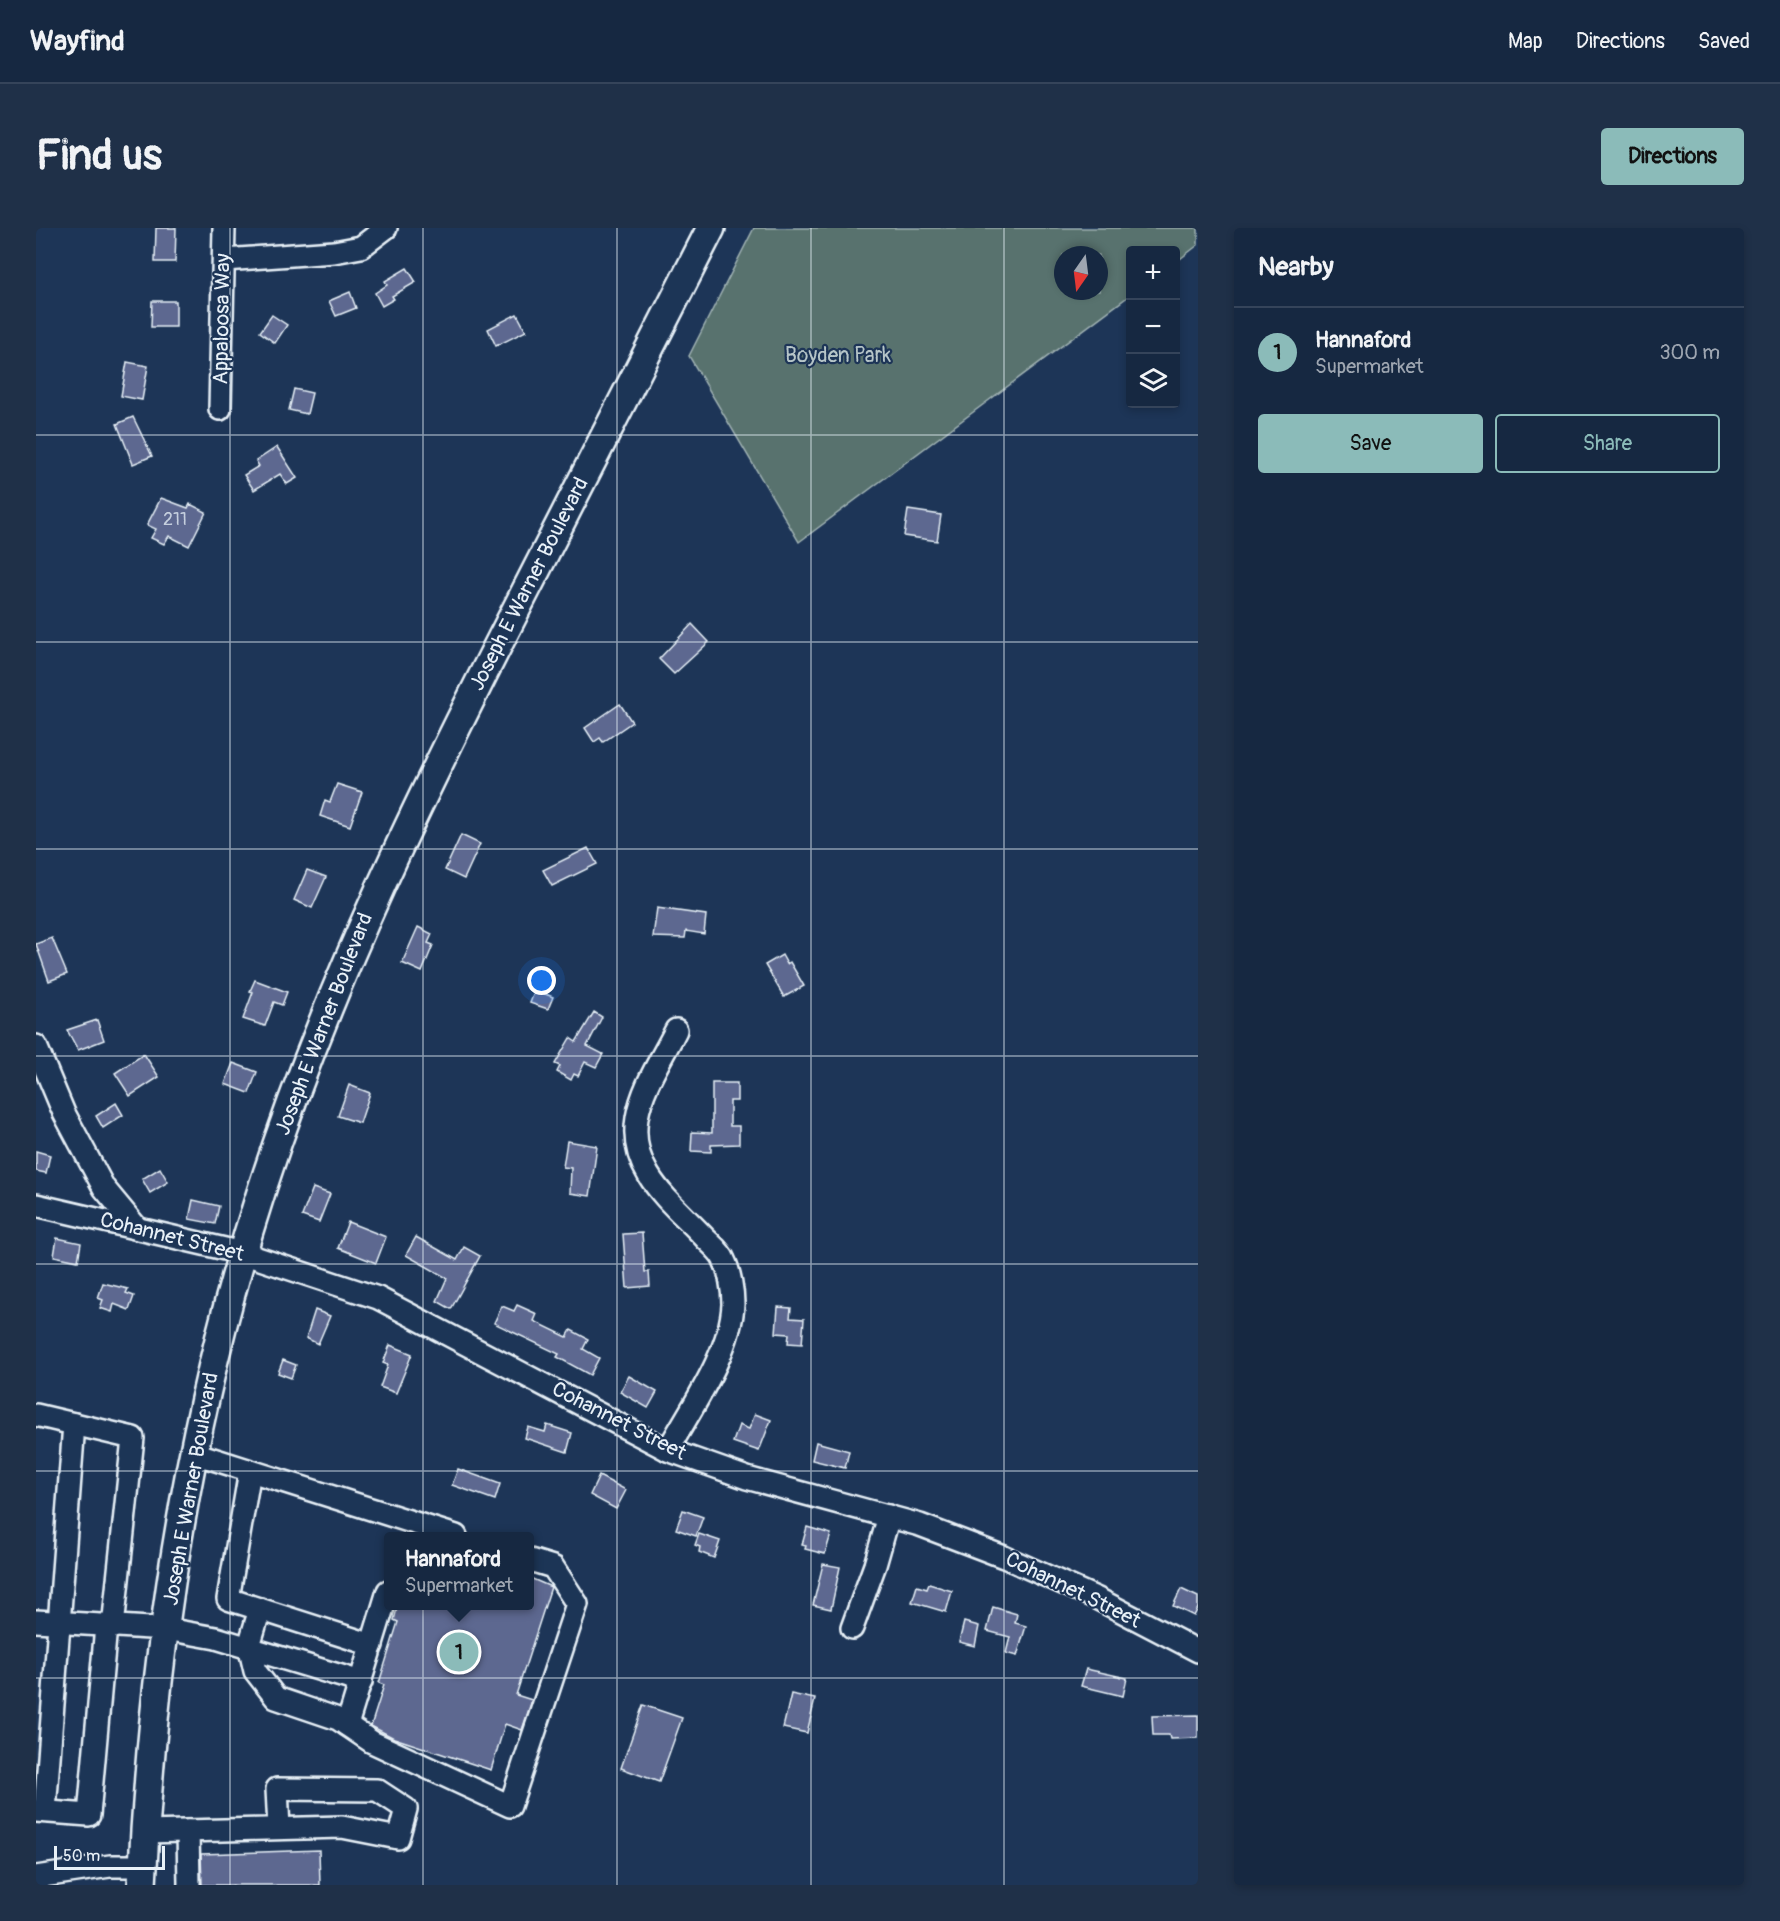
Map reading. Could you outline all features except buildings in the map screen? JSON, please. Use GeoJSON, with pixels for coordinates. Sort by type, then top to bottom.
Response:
{"type":"FeatureCollection","features":[{"type":"Feature","properties":{"kind":"main road","name":"Joseph E Warner Boulevard"},"geometry":{"type":"LineString","coordinates":[[143,1875],[147,1791],[166,1629],[194,1453],[242,1254],[300,1079],[390,864],[486,667],[711,228]]}},
{"type":"Feature","properties":{"kind":"street","name":"Appaloosa Way"},"geometry":{"type":"LineString","coordinates":[[220,409],[224,228]]}},
{"type":"Feature","properties":{"kind":"street"},"geometry":{"type":"LineString","coordinates":[[224,260],[311,255],[362,247],[386,228]]}},
{"type":"Feature","properties":{"kind":"street"},"geometry":{"type":"LineString","coordinates":[[668,1450],[715,1364],[729,1328],[733,1305],[732,1287],[724,1259],[666,1200],[646,1174],[637,1147],[637,1119],[642,1098],[676,1030]]}},
{"type":"Feature","properties":{"kind":"street"},"geometry":{"type":"LineString","coordinates":[[36,1046],[64,1113],[104,1188],[138,1229]]}},
{"type":"Feature","properties":{"kind":"street","name":"Cohannet Street"},"geometry":{"type":"LineString","coordinates":[[36,1205],[242,1254],[378,1298],[668,1450],[747,1478],[889,1516],[1004,1557],[1095,1598],[1198,1651]]}},
{"type":"Feature","properties":{"kind":"street"},"geometry":{"type":"LineString","coordinates":[[36,1415],[74,1424],[133,1438],[89,1815],[41,1811],[60,1623],[74,1424]]}},
{"type":"Feature","properties":{"kind":"street"},"geometry":{"type":"LineString","coordinates":[[194,1453],[408,1529],[429,1532]]}},
{"type":"Feature","properties":{"kind":"street"},"geometry":{"type":"LineString","coordinates":[[250,1471],[228,1599],[372,1645]]}},
{"type":"Feature","properties":{"kind":"street"},"geometry":{"type":"LineString","coordinates":[[852,1628],[875,1565],[889,1516]]}},
{"type":"Feature","properties":{"kind":"street"},"geometry":{"type":"LineString","coordinates":[[260,1609],[249,1646],[255,1671],[276,1698],[338,1719],[372,1742],[510,1806],[577,1604],[553,1567],[534,1561]]}},
{"type":"Feature","properties":{"kind":"street"},"geometry":{"type":"LineString","coordinates":[[347,1725],[384,1604]]}},
{"type":"Feature","properties":{"kind":"street"},"geometry":{"type":"LineString","coordinates":[[36,1621],[166,1629],[249,1646],[361,1682]]}},
{"type":"Feature","properties":{"kind":"street"},"geometry":{"type":"LineString","coordinates":[[145,1832],[342,1827],[398,1838],[406,1809],[377,1790],[277,1789],[279,1828]]}},
{"type":"Feature","properties":{"kind":"street"},"geometry":{"type":"LineString","coordinates":[[188,1831],[189,1885]]}},
{"type":"Feature","properties":{"kind":"street"},"geometry":{"type":"LineString","coordinates":[[36,1877],[110,1866],[143,1875]]}},
{"type":"Feature","properties":{"kind":"green space","name":"Boyden Park"},"geometry":{"type":"Polygon","coordinates":[[[754,228],[1198,228],[1198,245],[1180,259],[1180,246],[1126,246],[1126,298],[799,542],[689,356],[754,228]]]}},
{"type":"Feature","properties":{"kind":"place","name":"Hannaford"},"geometry":{"type":"Point","coordinates":[459,1652]}}]}
